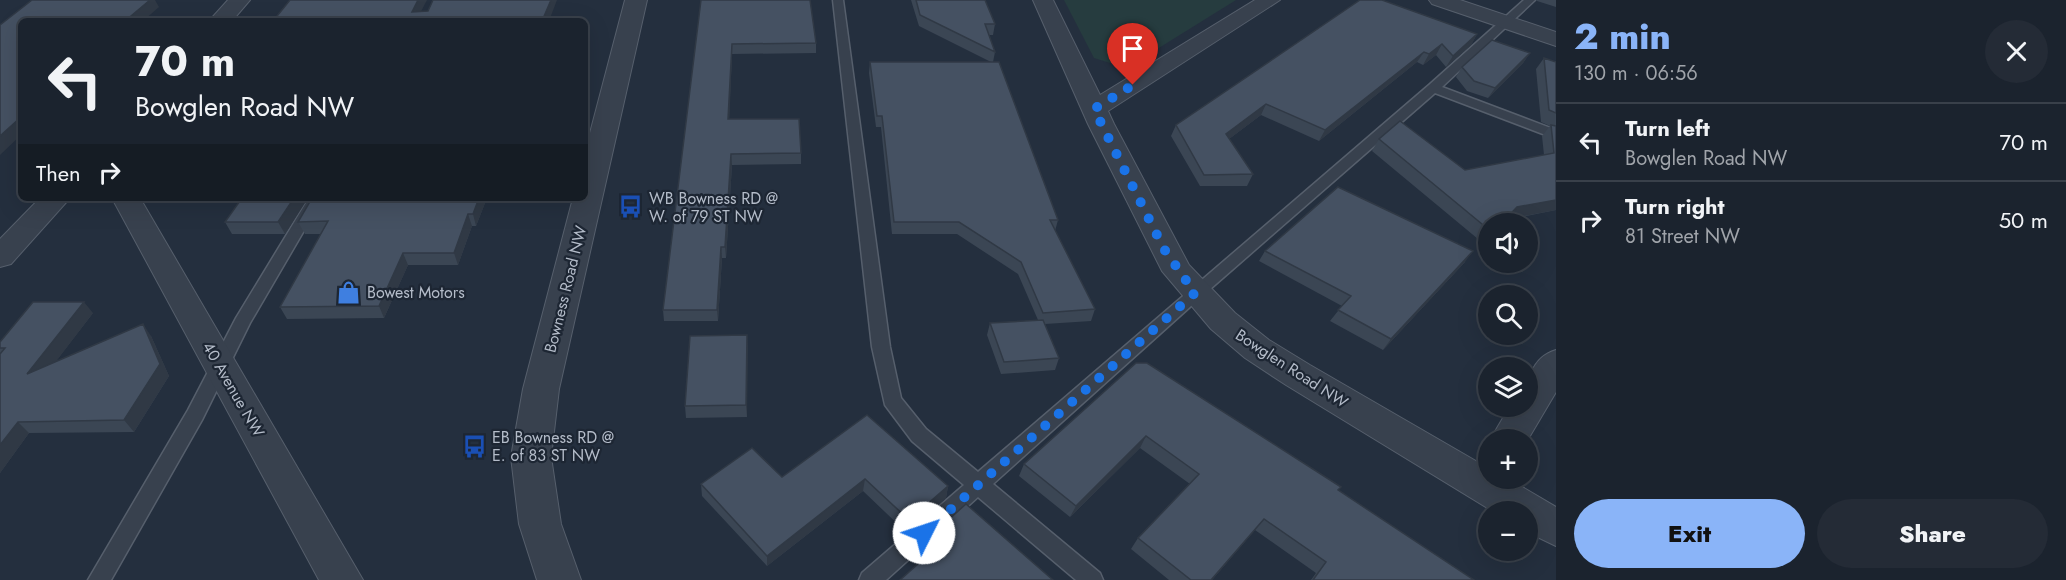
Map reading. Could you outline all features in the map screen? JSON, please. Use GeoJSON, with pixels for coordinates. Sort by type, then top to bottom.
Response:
{"type":"FeatureCollection","features":[{"type":"Feature","properties":{"kind":"street"},"geometry":{"type":"LineString","coordinates":[[223,18],[240,0]]}},
{"type":"Feature","properties":{"kind":"street","name":"Bowness Road NW"},"geometry":{"type":"LineString","coordinates":[[588,197],[636,0]]}},
{"type":"Feature","properties":{"kind":"street","name":"Bowglen Road NW"},"geometry":{"type":"LineString","coordinates":[[1043,0],[1164,249],[1195,293],[1223,321],[1257,349],[1478,474]]}},
{"type":"Feature","properties":{"kind":"street"},"geometry":{"type":"LineString","coordinates":[[1094,109],[1270,0]]}},
{"type":"Feature","properties":{"kind":"street"},"geometry":{"type":"LineString","coordinates":[[1439,0],[1556,39]]}},
{"type":"Feature","properties":{"kind":"street"},"geometry":{"type":"LineString","coordinates":[[0,258],[53,201]]}},
{"type":"Feature","properties":{"kind":"street","name":"40 Avenue NW"},"geometry":{"type":"LineString","coordinates":[[128,201],[342,580]]}},
{"type":"Feature","properties":{"kind":"street","name":"Bowness Road NW"},"geometry":{"type":"LineString","coordinates":[[559,580],[540,524],[531,457],[541,389],[587,201]]}},
{"type":"Feature","properties":{"kind":"street"},"geometry":{"type":"LineString","coordinates":[[1515,429],[1556,363]]}},
{"type":"Feature","properties":{"kind":"street","name":"Bowglen Road NW"},"geometry":{"type":"LineString","coordinates":[[1501,489],[1556,528]]}},
{"type":"Feature","properties":{"kind":"lane"},"geometry":{"type":"LineString","coordinates":[[838,0],[881,347],[892,399],[919,435],[1092,580]]}},
{"type":"Feature","properties":{"kind":"lane"},"geometry":{"type":"LineString","coordinates":[[870,580],[1195,293],[1433,88],[1530,0]]}},
{"type":"Feature","properties":{"kind":"lane"},"geometry":{"type":"LineString","coordinates":[[1433,88],[1556,135]]}},
{"type":"Feature","properties":{"kind":"lane"},"geometry":{"type":"LineString","coordinates":[[99,580],[195,415],[242,322],[314,201]]}},
{"type":"Feature","properties":{"kind":"green space"},"geometry":{"type":"Polygon","coordinates":[[[1064,0],[1236,0],[1133,64],[1110,63],[1094,58],[1064,0]]]}},
{"type":"Feature","properties":{"kind":"building"},"geometry":{"type":"Polygon","coordinates":[[[32,0],[150,0],[129,18],[18,18],[18,120],[0,136],[0,25],[32,0]]]}},
{"type":"Feature","properties":{"kind":"building"},"geometry":{"type":"Polygon","coordinates":[[[290,0],[418,0],[412,12],[428,11],[433,0],[551,0],[543,18],[275,18],[290,0]]]}},
{"type":"Feature","properties":{"kind":"building"},"geometry":{"type":"Polygon","coordinates":[[[701,0],[810,0],[816,43],[732,44],[728,119],[799,119],[801,153],[731,154],[725,247],[721,247],[717,310],[663,310],[701,0]]]}},
{"type":"Feature","properties":{"kind":"building"},"geometry":{"type":"Polygon","coordinates":[[[916,0],[985,0],[995,24],[985,24],[995,52],[920,15],[916,0]]]}},
{"type":"Feature","properties":{"kind":"building"},"geometry":{"type":"Polygon","coordinates":[[[1360,0],[1382,0],[1477,34],[1453,56],[1442,44],[1429,54],[1424,52],[1325,130],[1266,104],[1226,134],[1253,174],[1204,175],[1176,125],[1360,0]]]}},
{"type":"Feature","properties":{"kind":"building"},"geometry":{"type":"Polygon","coordinates":[[[1492,40],[1530,53],[1495,88],[1474,81],[1462,67],[1492,40]]]}},
{"type":"Feature","properties":{"kind":"building"},"geometry":{"type":"Polygon","coordinates":[[[1544,58],[1556,62],[1556,113],[1549,110],[1544,58]]]}},
{"type":"Feature","properties":{"kind":"building"},"geometry":{"type":"Polygon","coordinates":[[[870,62],[999,62],[1058,220],[1050,220],[1095,309],[1043,313],[1021,262],[959,222],[894,222],[882,116],[877,116],[870,62]]]}},
{"type":"Feature","properties":{"kind":"building"},"geometry":{"type":"Polygon","coordinates":[[[1400,121],[1465,170],[1554,153],[1551,125],[1556,126],[1556,200],[1517,207],[1511,213],[1478,213],[1478,221],[1379,139],[1400,121]]]}},
{"type":"Feature","properties":{"kind":"building"},"geometry":{"type":"Polygon","coordinates":[[[1338,187],[1473,251],[1391,339],[1338,310],[1351,296],[1265,251],[1338,187]]]}},
{"type":"Feature","properties":{"kind":"building"},"geometry":{"type":"Polygon","coordinates":[[[240,201],[292,201],[278,222],[225,222],[240,201]]]}},
{"type":"Feature","properties":{"kind":"building"},"geometry":{"type":"Polygon","coordinates":[[[310,201],[478,201],[473,214],[468,214],[454,253],[403,253],[379,306],[280,307],[328,221],[298,222],[310,201]]]}},
{"type":"Feature","properties":{"kind":"building"},"geometry":{"type":"Polygon","coordinates":[[[33,302],[84,302],[27,374],[143,324],[160,364],[124,420],[18,422],[0,445],[0,354],[5,348],[0,348],[0,342],[33,302]]]}},
{"type":"Feature","properties":{"kind":"building"},"geometry":{"type":"Polygon","coordinates":[[[1043,320],[1059,358],[1004,362],[990,323],[1043,320]]]}},
{"type":"Feature","properties":{"kind":"building"},"geometry":{"type":"Polygon","coordinates":[[[747,335],[746,405],[685,406],[690,336],[747,335]]]}},
{"type":"Feature","properties":{"kind":"building"},"geometry":{"type":"Polygon","coordinates":[[[1136,363],[1147,363],[1341,487],[1338,490],[1474,580],[1313,580],[1326,562],[1264,519],[1211,580],[1191,580],[1138,538],[1199,474],[1146,436],[1076,506],[1024,464],[1136,363]]]}},
{"type":"Feature","properties":{"kind":"building"},"geometry":{"type":"Polygon","coordinates":[[[867,415],[948,486],[909,520],[865,479],[767,556],[701,484],[752,448],[782,477],[867,415]]]}},
{"type":"Feature","properties":{"kind":"building"},"geometry":{"type":"Polygon","coordinates":[[[966,504],[1053,580],[900,580],[936,548],[927,539],[966,504]]]}},
{"type":"Feature","properties":{"kind":"place","name":"WB Bowness RD @ W. of 79 ST NW"},"geometry":{"type":"Point","coordinates":[631,207]}},
{"type":"Feature","properties":{"kind":"place","name":"Bowest Motors"},"geometry":{"type":"Point","coordinates":[349,292]}},
{"type":"Feature","properties":{"kind":"place","name":"EB Bowness RD @ E. of 83 ST NW"},"geometry":{"type":"Point","coordinates":[474,446]}},
{"type":"Feature","properties":{"kind":"route"},"geometry":{"type":"LineString","coordinates":[[924,533],[1195,293],[1177,271],[1164,249],[1094,109],[1133,85]]}}]}
